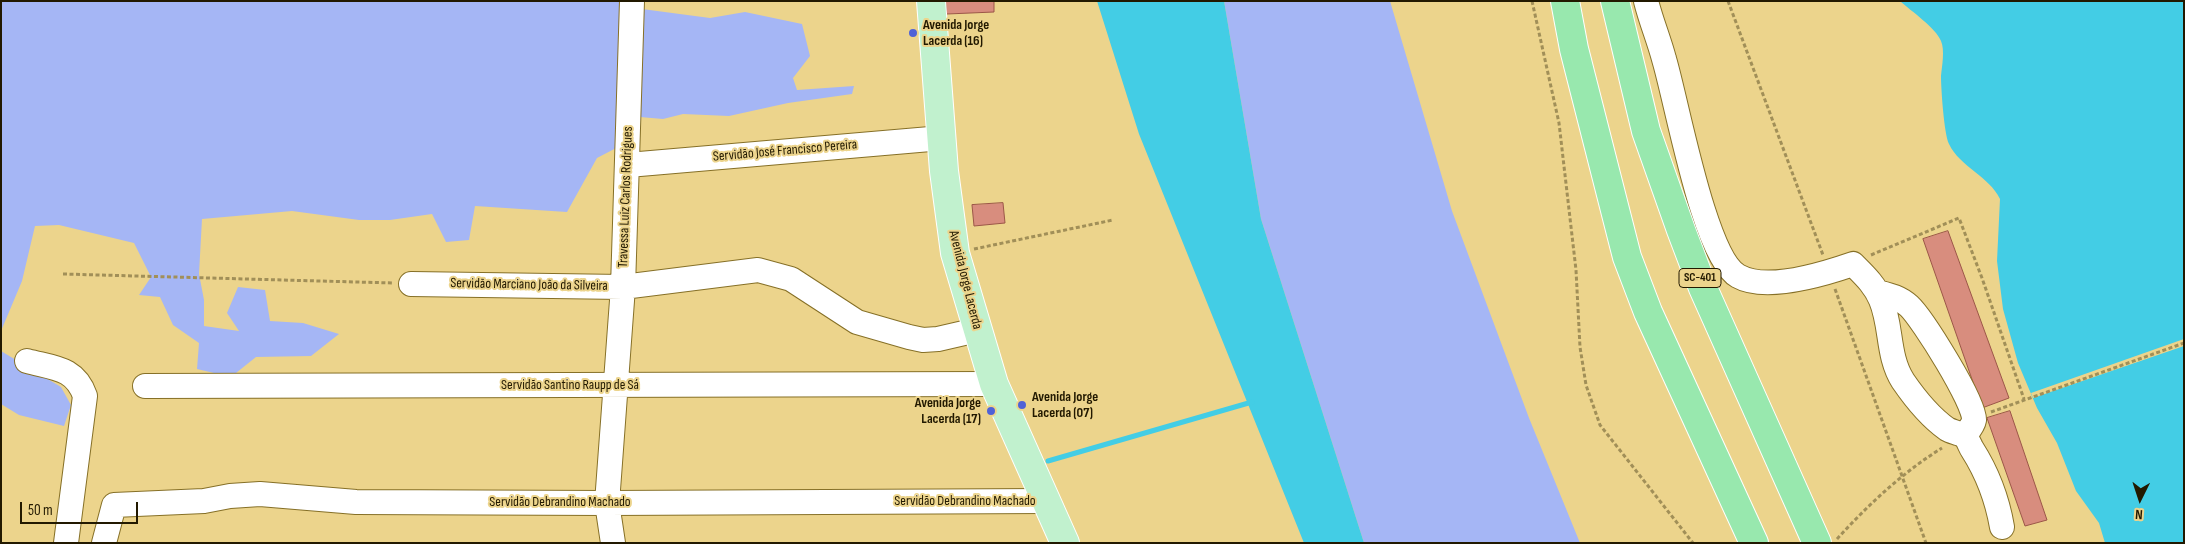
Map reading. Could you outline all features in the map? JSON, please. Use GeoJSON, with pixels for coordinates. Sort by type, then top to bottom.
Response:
{"type":"FeatureCollection","features":[{"type":"Feature","properties":{"kind":"highway"},"geometry":{"type":"LineString","coordinates":[[1565,1],[1574,49],[1627,257],[1648,312],[1754,543]]}},
{"type":"Feature","properties":{"kind":"highway","name":"SC-401"},"geometry":{"type":"LineString","coordinates":[[1615,1],[1646,131],[1681,230],[1715,315],[1817,543]]}},
{"type":"Feature","properties":{"kind":"main road","name":"Avenida Jorge Lacerda"},"geometry":{"type":"LineString","coordinates":[[931,1],[948,208],[955,253],[994,384],[1065,543]]}},
{"type":"Feature","properties":{"kind":"lane","name":"Travessa Luiz Carlos Rodrigues"},"geometry":{"type":"LineString","coordinates":[[613,543],[608,503],[623,287],[632,1]]}},
{"type":"Feature","properties":{"kind":"lane"},"geometry":{"type":"LineString","coordinates":[[1646,1],[1664,59],[1706,221],[1719,254],[1729,270],[1739,277],[1766,282],[1806,277],[1853,264],[1877,292],[1886,315],[1896,368],[1903,381],[1945,428],[1969,427]]}},
{"type":"Feature","properties":{"kind":"lane","name":"Servidão José Francisco Pereira"},"geometry":{"type":"LineString","coordinates":[[628,165],[942,138]]}},
{"type":"Feature","properties":{"kind":"lane","name":"Servidão Marciano João da Silveira"},"geometry":{"type":"LineString","coordinates":[[411,284],[623,287],[758,270],[774,273],[791,280],[857,322],[908,338],[938,339],[977,330]]}},
{"type":"Feature","properties":{"kind":"lane"},"geometry":{"type":"LineString","coordinates":[[1877,292],[1895,296],[1909,306],[1962,386],[1969,427],[1998,504],[2002,527]]}},
{"type":"Feature","properties":{"kind":"lane"},"geometry":{"type":"LineString","coordinates":[[27,361],[66,371],[74,376],[85,396],[66,543]]}},
{"type":"Feature","properties":{"kind":"lane","name":"Servidão Santino Raupp de Sá"},"geometry":{"type":"LineString","coordinates":[[145,386],[994,384]]}},
{"type":"Feature","properties":{"kind":"lane","name":"Servidão Debrandino Machado"},"geometry":{"type":"LineString","coordinates":[[104,543],[114,505],[204,501],[244,494],[356,502],[608,503],[1046,500]]}},
{"type":"Feature","properties":{"kind":"path"},"geometry":{"type":"LineString","coordinates":[[1532,1],[1559,123],[1576,270],[1580,347],[1586,385],[1600,425],[1693,543]]}},
{"type":"Feature","properties":{"kind":"path"},"geometry":{"type":"LineString","coordinates":[[1853,264],[1958,218],[1982,278],[2024,399]]}},
{"type":"Feature","properties":{"kind":"path"},"geometry":{"type":"LineString","coordinates":[[955,253],[1113,220]]}},
{"type":"Feature","properties":{"kind":"path"},"geometry":{"type":"LineString","coordinates":[[63,274],[411,284]]}},
{"type":"Feature","properties":{"kind":"path"},"geometry":{"type":"LineString","coordinates":[[1833,543],[1854,520],[1927,457],[1969,427],[2024,399],[2184,343]]}},
{"type":"Feature","properties":{"kind":"shaded area"},"geometry":{"type":"Polygon","coordinates":[[[1,1],[641,1],[642,9],[710,18],[745,12],[802,24],[810,56],[793,78],[797,90],[854,86],[852,94],[788,103],[729,116],[683,114],[663,119],[640,117],[622,145],[597,158],[567,212],[475,206],[469,240],[446,242],[432,214],[390,220],[359,220],[292,211],[202,219],[199,274],[204,300],[204,326],[239,331],[227,313],[238,287],[265,290],[270,321],[303,323],[339,334],[311,356],[256,357],[231,377],[197,369],[199,343],[173,325],[160,297],[139,295],[151,277],[134,243],[59,225],[35,226],[22,281],[1,331],[1,1]]]}},
{"type":"Feature","properties":{"kind":"shaded area"},"geometry":{"type":"Polygon","coordinates":[[[1097,1],[1224,1],[1261,219],[1364,543],[1304,543],[1139,134],[1097,1]]]}},
{"type":"Feature","properties":{"kind":"shaded area"},"geometry":{"type":"Polygon","coordinates":[[[1224,1],[1390,1],[1452,211],[1529,418],[1580,543],[1364,543],[1261,219],[1224,1]]]}},
{"type":"Feature","properties":{"kind":"shaded area"},"geometry":{"type":"Polygon","coordinates":[[[1900,1],[2184,1],[2184,543],[2105,543],[2099,523],[2076,491],[2057,443],[2037,408],[2018,363],[2003,309],[1997,261],[2000,199],[1989,184],[1960,159],[1949,144],[1942,100],[1941,76],[1943,53],[1941,41],[1929,25],[1900,1]]]}},
{"type":"Feature","properties":{"kind":"shaded area"},"geometry":{"type":"Polygon","coordinates":[[[1,351],[61,387],[71,405],[64,426],[19,415],[1,404],[1,351]]]}},
{"type":"Feature","properties":{"kind":"pier"},"geometry":{"type":"Polygon","coordinates":[[[2184,339],[2184,346],[2033,398],[2031,393],[2184,339]]]}},
{"type":"Feature","properties":{"kind":"building"},"geometry":{"type":"Polygon","coordinates":[[[946,1],[994,1],[994,12],[947,14],[946,1]]]}},
{"type":"Feature","properties":{"kind":"building"},"geometry":{"type":"Polygon","coordinates":[[[1003,203],[1005,223],[974,226],[972,205],[1003,203]]]}},
{"type":"Feature","properties":{"kind":"building"},"geometry":{"type":"Polygon","coordinates":[[[1948,231],[2009,398],[1982,408],[1923,239],[1948,231]]]}},
{"type":"Feature","properties":{"kind":"building"},"geometry":{"type":"Polygon","coordinates":[[[2010,411],[2047,520],[2025,526],[1987,418],[2010,411]]]}},
{"type":"Feature","properties":{"kind":"waterway"},"geometry":{"type":"LineString","coordinates":[[1048,461],[1252,402]]}},
{"type":"Feature","properties":{"kind":"place","name":"Avenida Jorge Lacerda (16)"},"geometry":{"type":"Point","coordinates":[913,33]}},
{"type":"Feature","properties":{"kind":"place","name":"Avenida Jorge Lacerda (07)"},"geometry":{"type":"Point","coordinates":[1022,405]}},
{"type":"Feature","properties":{"kind":"place","name":"Avenida Jorge Lacerda (17)"},"geometry":{"type":"Point","coordinates":[991,411]}}]}
